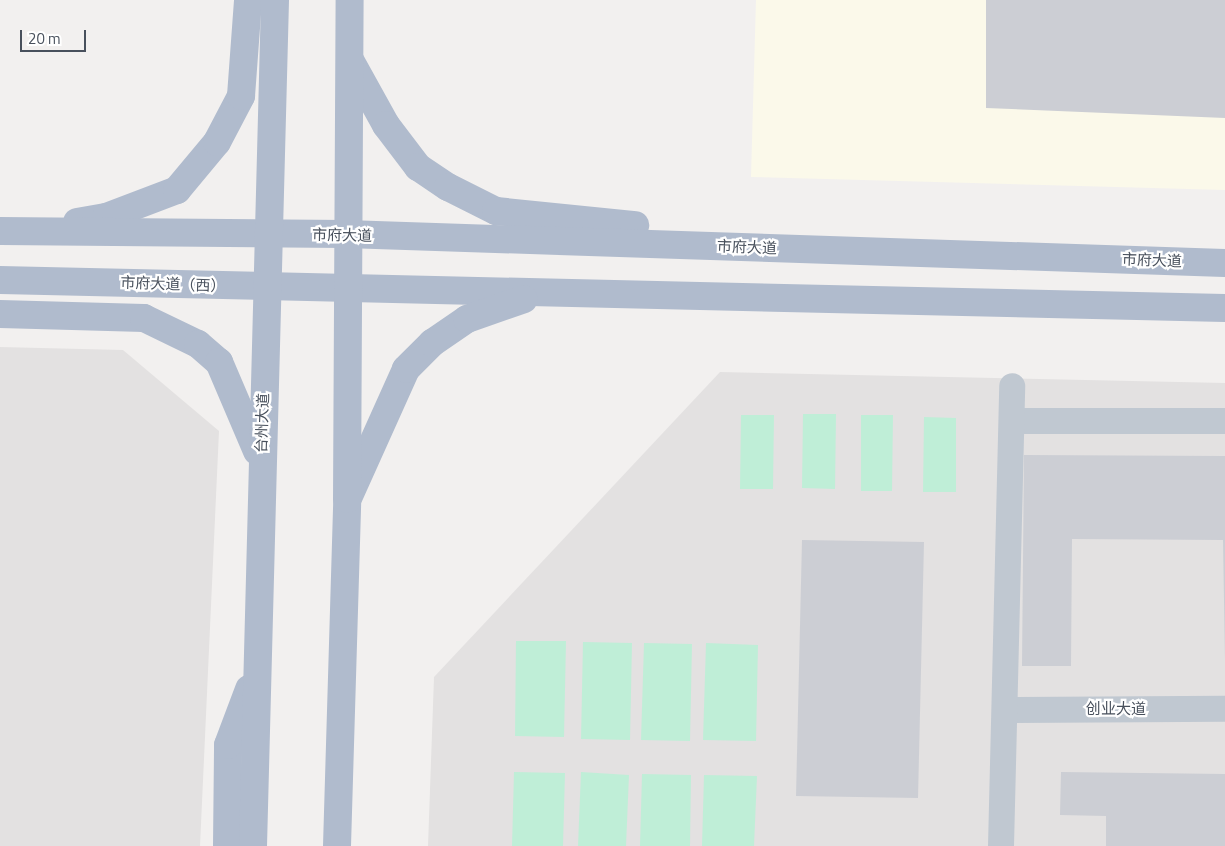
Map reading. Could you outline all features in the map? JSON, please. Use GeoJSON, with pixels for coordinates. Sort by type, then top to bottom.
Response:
{"type":"FeatureCollection","features":[{"type":"Feature","properties":{"kind":"main road"},"geometry":{"type":"LineString","coordinates":[[11,231],[106,216],[177,190],[217,142],[241,96],[248,0]]}},
{"type":"Feature","properties":{"kind":"main road","name":"台州大道"},"geometry":{"type":"LineString","coordinates":[[253,846],[274,0]]}},
{"type":"Feature","properties":{"kind":"main road"},"geometry":{"type":"LineString","coordinates":[[337,846],[347,499],[345,288],[350,0]]}},
{"type":"Feature","properties":{"kind":"main road"},"geometry":{"type":"LineString","coordinates":[[349,58],[386,124],[418,167],[496,211],[732,234],[789,249]]}},
{"type":"Feature","properties":{"kind":"main road"},"geometry":{"type":"LineString","coordinates":[[11,231],[269,235]]}},
{"type":"Feature","properties":{"kind":"main road","name":"市府大道"},"geometry":{"type":"LineString","coordinates":[[269,235],[346,234],[1225,262]]}},
{"type":"Feature","properties":{"kind":"main road","name":"市府大道（西）"},"geometry":{"type":"LineString","coordinates":[[0,280],[266,288],[345,288]]}},
{"type":"Feature","properties":{"kind":"main road"},"geometry":{"type":"LineString","coordinates":[[345,288],[1225,308]]}},
{"type":"Feature","properties":{"kind":"main road"},"geometry":{"type":"LineString","coordinates":[[347,499],[393,390],[432,343],[467,319],[504,303],[557,292]]}},
{"type":"Feature","properties":{"kind":"main road"},"geometry":{"type":"LineString","coordinates":[[0,314],[144,318],[198,344],[219,362],[261,464]]}},
{"type":"Feature","properties":{"kind":"main road"},"geometry":{"type":"LineString","coordinates":[[227,846],[228,745],[256,669]]}},
{"type":"Feature","properties":{"kind":"lane"},"geometry":{"type":"LineString","coordinates":[[1001,846],[1006,710],[1012,386]]}},
{"type":"Feature","properties":{"kind":"lane"},"geometry":{"type":"LineString","coordinates":[[1012,421],[1225,421]]}},
{"type":"Feature","properties":{"kind":"lane","name":"创业大道"},"geometry":{"type":"LineString","coordinates":[[1006,710],[1225,709]]}},
{"type":"Feature","properties":{"kind":"shaded area"},"geometry":{"type":"Polygon","coordinates":[[[756,0],[1225,0],[1225,190],[751,177],[756,0]]]}},
{"type":"Feature","properties":{"kind":"shaded area"},"geometry":{"type":"Polygon","coordinates":[[[0,347],[123,350],[219,431],[200,846],[0,846],[0,347]]]}},
{"type":"Feature","properties":{"kind":"shaded area"},"geometry":{"type":"Polygon","coordinates":[[[720,372],[1225,383],[1225,846],[428,846],[434,677],[720,372]]]}},
{"type":"Feature","properties":{"kind":"green space"},"geometry":{"type":"Polygon","coordinates":[[[803,414],[836,414],[835,489],[802,488],[803,414]]]}},
{"type":"Feature","properties":{"kind":"green space"},"geometry":{"type":"Polygon","coordinates":[[[741,415],[774,415],[773,489],[740,489],[741,415]]]}},
{"type":"Feature","properties":{"kind":"green space"},"geometry":{"type":"Polygon","coordinates":[[[861,415],[893,415],[892,491],[861,491],[861,415]]]}},
{"type":"Feature","properties":{"kind":"green space"},"geometry":{"type":"Polygon","coordinates":[[[924,417],[956,418],[956,492],[923,492],[924,417]]]}},
{"type":"Feature","properties":{"kind":"green space"},"geometry":{"type":"Polygon","coordinates":[[[516,641],[566,641],[564,737],[515,736],[516,641]]]}},
{"type":"Feature","properties":{"kind":"green space"},"geometry":{"type":"Polygon","coordinates":[[[583,642],[632,643],[630,740],[581,739],[583,642]]]}},
{"type":"Feature","properties":{"kind":"green space"},"geometry":{"type":"Polygon","coordinates":[[[644,643],[692,644],[690,741],[641,740],[644,643]]]}},
{"type":"Feature","properties":{"kind":"green space"},"geometry":{"type":"Polygon","coordinates":[[[706,643],[758,645],[756,741],[703,740],[706,643]]]}},
{"type":"Feature","properties":{"kind":"green space"},"geometry":{"type":"Polygon","coordinates":[[[514,772],[565,773],[563,846],[512,846],[514,772]]]}},
{"type":"Feature","properties":{"kind":"green space"},"geometry":{"type":"Polygon","coordinates":[[[581,772],[629,775],[626,846],[578,846],[581,772]]]}},
{"type":"Feature","properties":{"kind":"green space"},"geometry":{"type":"Polygon","coordinates":[[[642,774],[691,775],[690,846],[640,846],[642,774]]]}},
{"type":"Feature","properties":{"kind":"green space"},"geometry":{"type":"Polygon","coordinates":[[[704,775],[757,776],[754,846],[702,846],[704,775]]]}},
{"type":"Feature","properties":{"kind":"building"},"geometry":{"type":"Polygon","coordinates":[[[986,0],[1225,0],[1225,118],[986,108],[986,0]]]}},
{"type":"Feature","properties":{"kind":"building"},"geometry":{"type":"Polygon","coordinates":[[[1024,455],[1225,456],[1225,661],[1223,540],[1072,539],[1071,666],[1022,666],[1024,455]]]}},
{"type":"Feature","properties":{"kind":"building"},"geometry":{"type":"Polygon","coordinates":[[[802,540],[924,542],[918,798],[796,796],[802,540]]]}},
{"type":"Feature","properties":{"kind":"building"},"geometry":{"type":"Polygon","coordinates":[[[1061,772],[1225,774],[1225,846],[1106,846],[1106,816],[1060,815],[1061,772]]]}}]}
